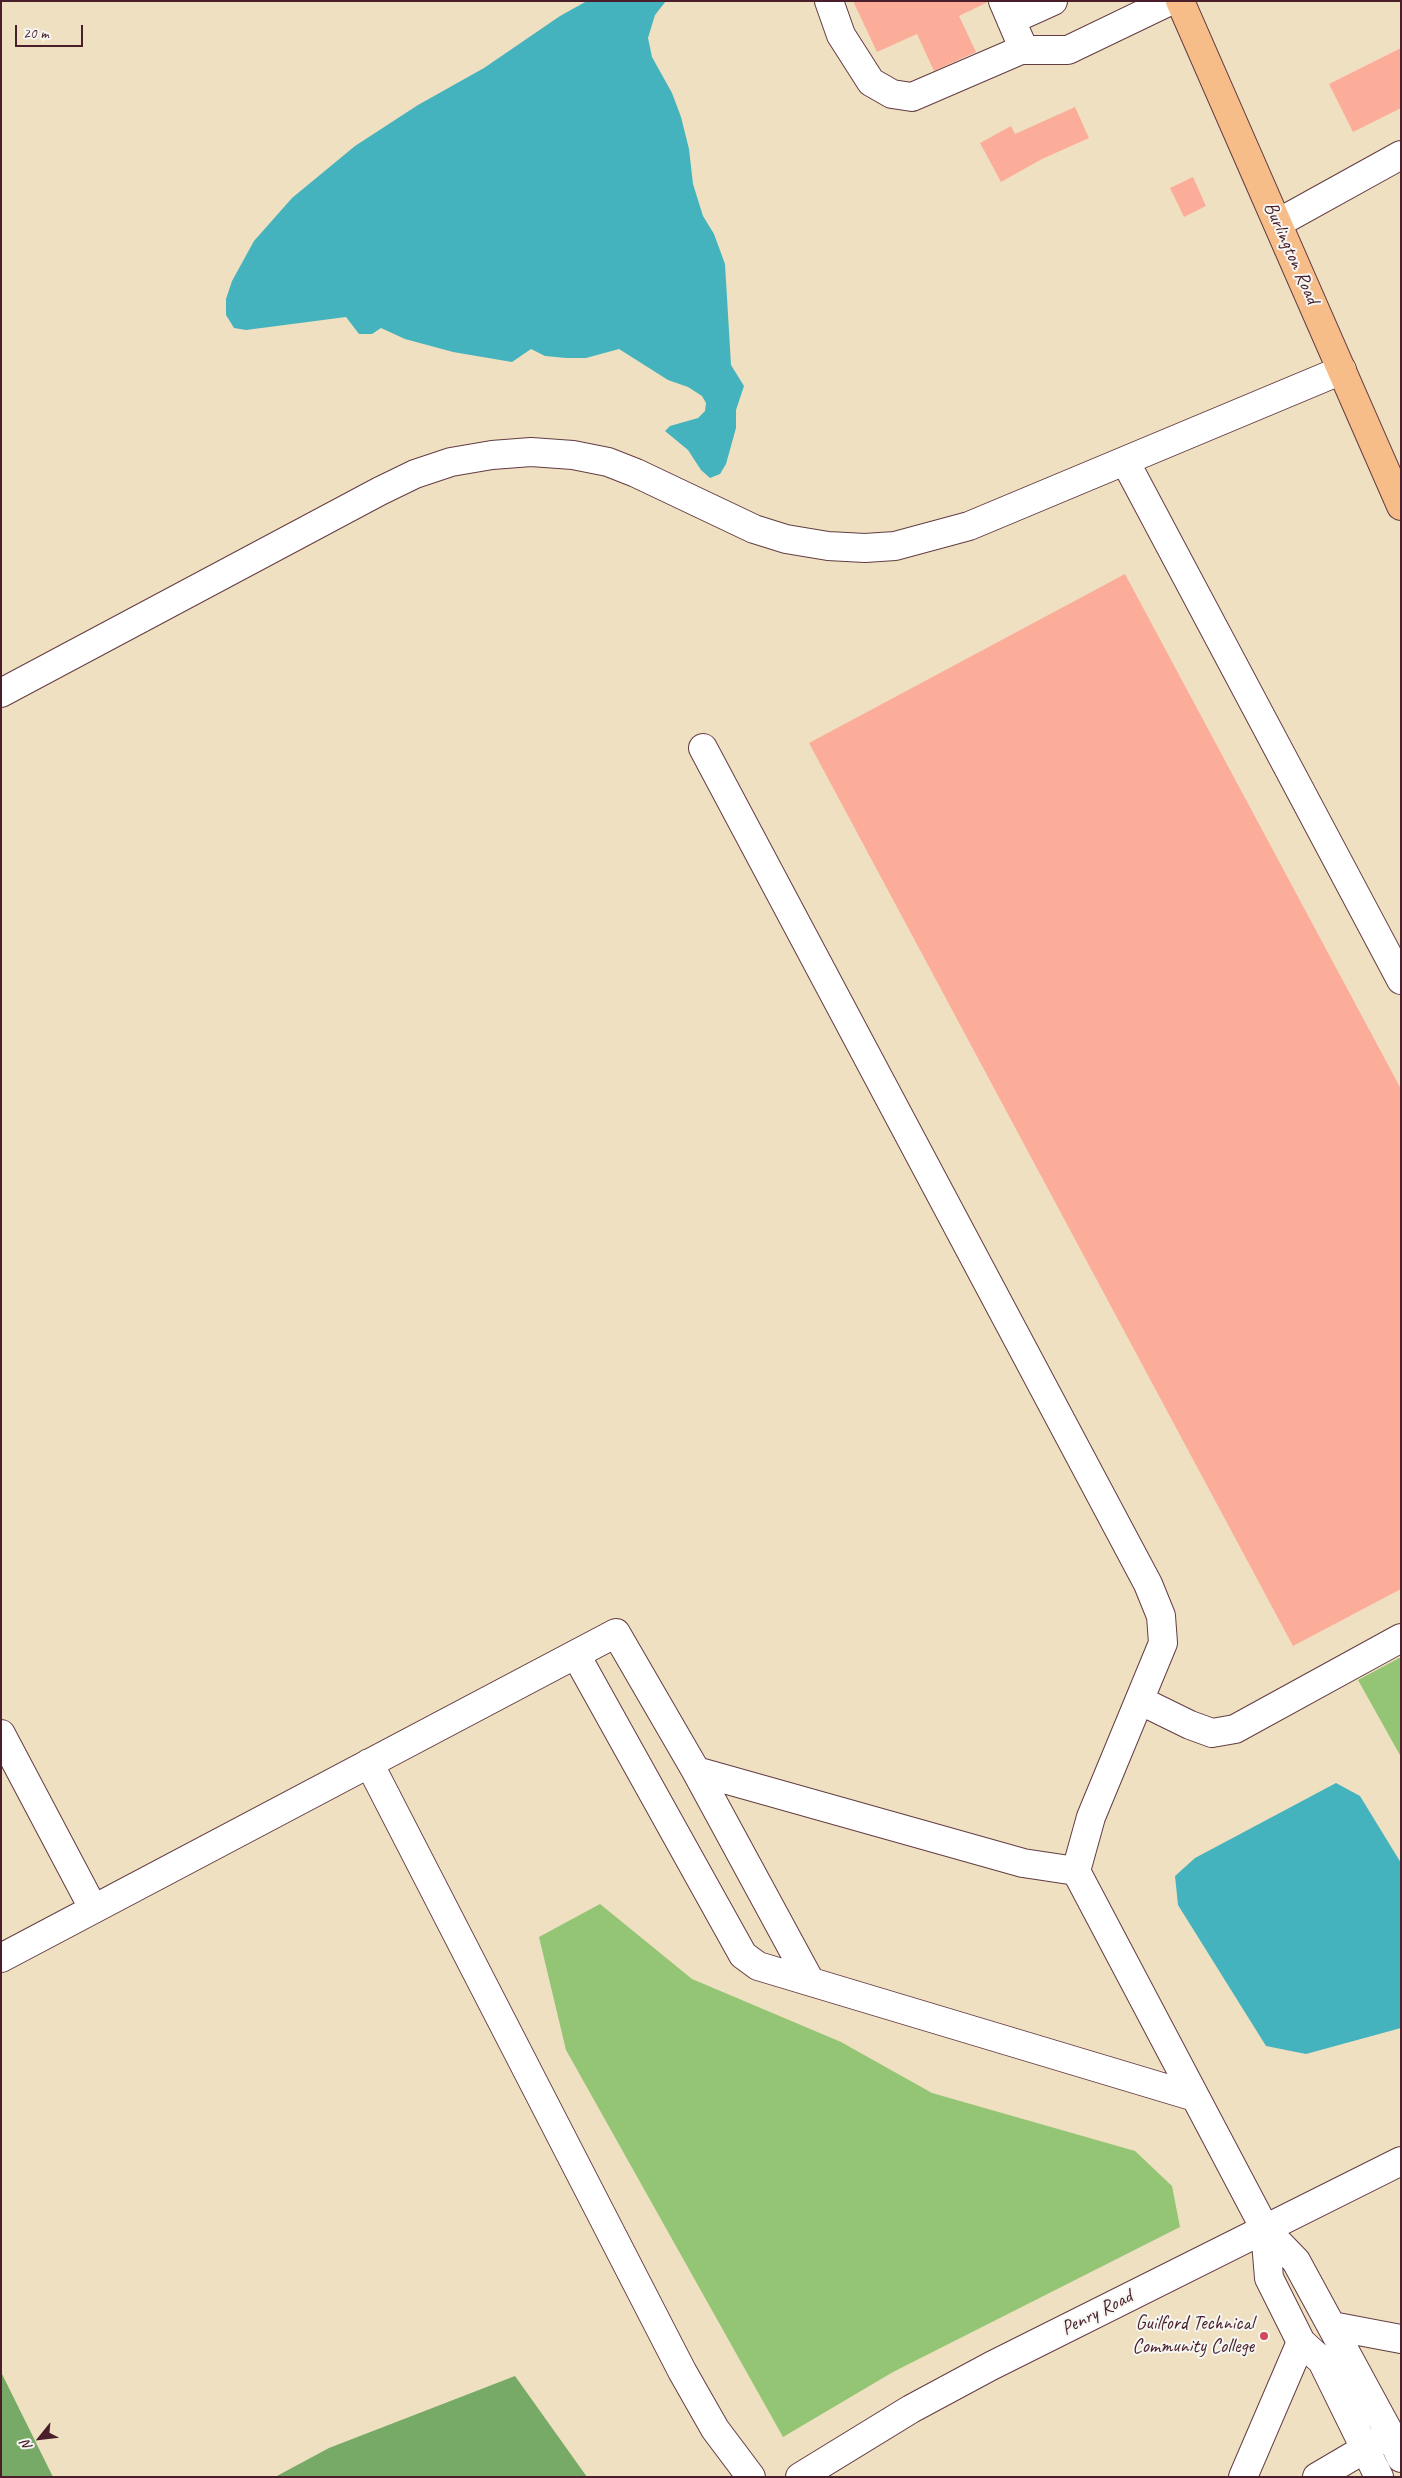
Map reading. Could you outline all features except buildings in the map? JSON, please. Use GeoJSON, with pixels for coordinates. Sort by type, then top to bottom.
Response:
{"type":"FeatureCollection","features":[{"type":"Feature","properties":{"kind":"highway","name":"Burlington Road"},"geometry":{"type":"LineString","coordinates":[[1180,1],[1401,506]]}},
{"type":"Feature","properties":{"kind":"street"},"geometry":{"type":"LineString","coordinates":[[829,1],[841,35],[870,82],[892,94],[912,97],[1024,50],[1068,50],[1170,1]]}},
{"type":"Feature","properties":{"kind":"street"},"geometry":{"type":"LineString","coordinates":[[1024,50],[1007,11],[1054,1]]}},
{"type":"Feature","properties":{"kind":"street"},"geometry":{"type":"LineString","coordinates":[[1278,223],[1401,155]]}},
{"type":"Feature","properties":{"kind":"street"},"geometry":{"type":"LineString","coordinates":[[1,692],[380,491],[415,474],[452,462],[492,455],[531,452],[573,455],[608,462],[636,473],[754,529],[786,539],[828,546],[865,548],[895,546],[969,526],[1342,370]]}},
{"type":"Feature","properties":{"kind":"street"},"geometry":{"type":"LineString","coordinates":[[1125,461],[1401,980]]}},
{"type":"Feature","properties":{"kind":"street"},"geometry":{"type":"LineString","coordinates":[[702,748],[1148,1584],[1161,1616],[1163,1643],[1141,1701],[1091,1818],[1076,1871],[1265,2229],[1296,2261],[1397,2440],[1365,2449],[1318,2477]]}},
{"type":"Feature","properties":{"kind":"street"},"geometry":{"type":"LineString","coordinates":[[1,1958],[616,1633],[696,1771],[810,1981]]}},
{"type":"Feature","properties":{"kind":"street"},"geometry":{"type":"LineString","coordinates":[[1141,1701],[1190,1725],[1212,1733],[1235,1729],[1401,1638]]}},
{"type":"Feature","properties":{"kind":"street"},"geometry":{"type":"LineString","coordinates":[[576,1655],[743,1955],[758,1966],[1195,2097]]}},
{"type":"Feature","properties":{"kind":"street"},"geometry":{"type":"LineString","coordinates":[[1,1734],[93,1908]]}},
{"type":"Feature","properties":{"kind":"street"},"geometry":{"type":"LineString","coordinates":[[369,1763],[682,2371],[716,2429],[751,2477]]}},
{"type":"Feature","properties":{"kind":"street"},"geometry":{"type":"LineString","coordinates":[[696,1771],[1023,1863],[1076,1871]]}},
{"type":"Feature","properties":{"kind":"street","name":"Penry Road"},"geometry":{"type":"LineString","coordinates":[[800,2477],[911,2409],[983,2370],[1401,2160]]}},
{"type":"Feature","properties":{"kind":"street"},"geometry":{"type":"LineString","coordinates":[[1265,2229],[1269,2278],[1301,2342],[1322,2361],[1378,2477]]}},
{"type":"Feature","properties":{"kind":"street"},"geometry":{"type":"LineString","coordinates":[[1332,2326],[1401,2340]]}},
{"type":"Feature","properties":{"kind":"street"},"geometry":{"type":"LineString","coordinates":[[1243,2477],[1301,2342]]}},
{"type":"Feature","properties":{"kind":"green space"},"geometry":{"type":"Polygon","coordinates":[[[1401,1657],[1401,1757],[1358,1680],[1401,1657]]]}},
{"type":"Feature","properties":{"kind":"green space"},"geometry":{"type":"Polygon","coordinates":[[[600,1904],[692,1979],[841,2042],[932,2093],[1135,2151],[1172,2186],[1180,2227],[893,2372],[783,2437],[566,2050],[539,1937],[600,1904]]]}},
{"type":"Feature","properties":{"kind":"green space"},"geometry":{"type":"Polygon","coordinates":[[[1,2372],[53,2477],[1,2477],[1,2372]]]}},
{"type":"Feature","properties":{"kind":"green space"},"geometry":{"type":"Polygon","coordinates":[[[515,2376],[587,2477],[275,2477],[329,2448],[515,2376]]]}},
{"type":"Feature","properties":{"kind":"water"},"geometry":{"type":"Polygon","coordinates":[[[587,1],[666,1],[655,15],[648,38],[652,57],[672,93],[681,117],[689,149],[693,184],[703,216],[714,234],[725,264],[731,365],[744,386],[736,410],[736,428],[726,464],[720,474],[710,478],[701,470],[688,450],[665,431],[670,426],[698,418],[705,411],[706,403],[702,396],[688,387],[668,380],[619,349],[586,358],[566,358],[545,356],[531,349],[512,362],[453,352],[405,339],[381,328],[372,334],[359,334],[346,317],[246,330],[234,328],[226,315],[226,299],[232,281],[254,241],[292,198],[355,146],[418,105],[484,68],[560,16],[587,1]]]}},
{"type":"Feature","properties":{"kind":"water"},"geometry":{"type":"Polygon","coordinates":[[[1336,1783],[1360,1796],[1401,1863],[1401,2028],[1306,2054],[1266,2046],[1178,1905],[1175,1876],[1195,1858],[1336,1783]]]}},
{"type":"Feature","properties":{"kind":"place","name":"Guilford Technical Community College"},"geometry":{"type":"Point","coordinates":[1264,2336]}}]}
